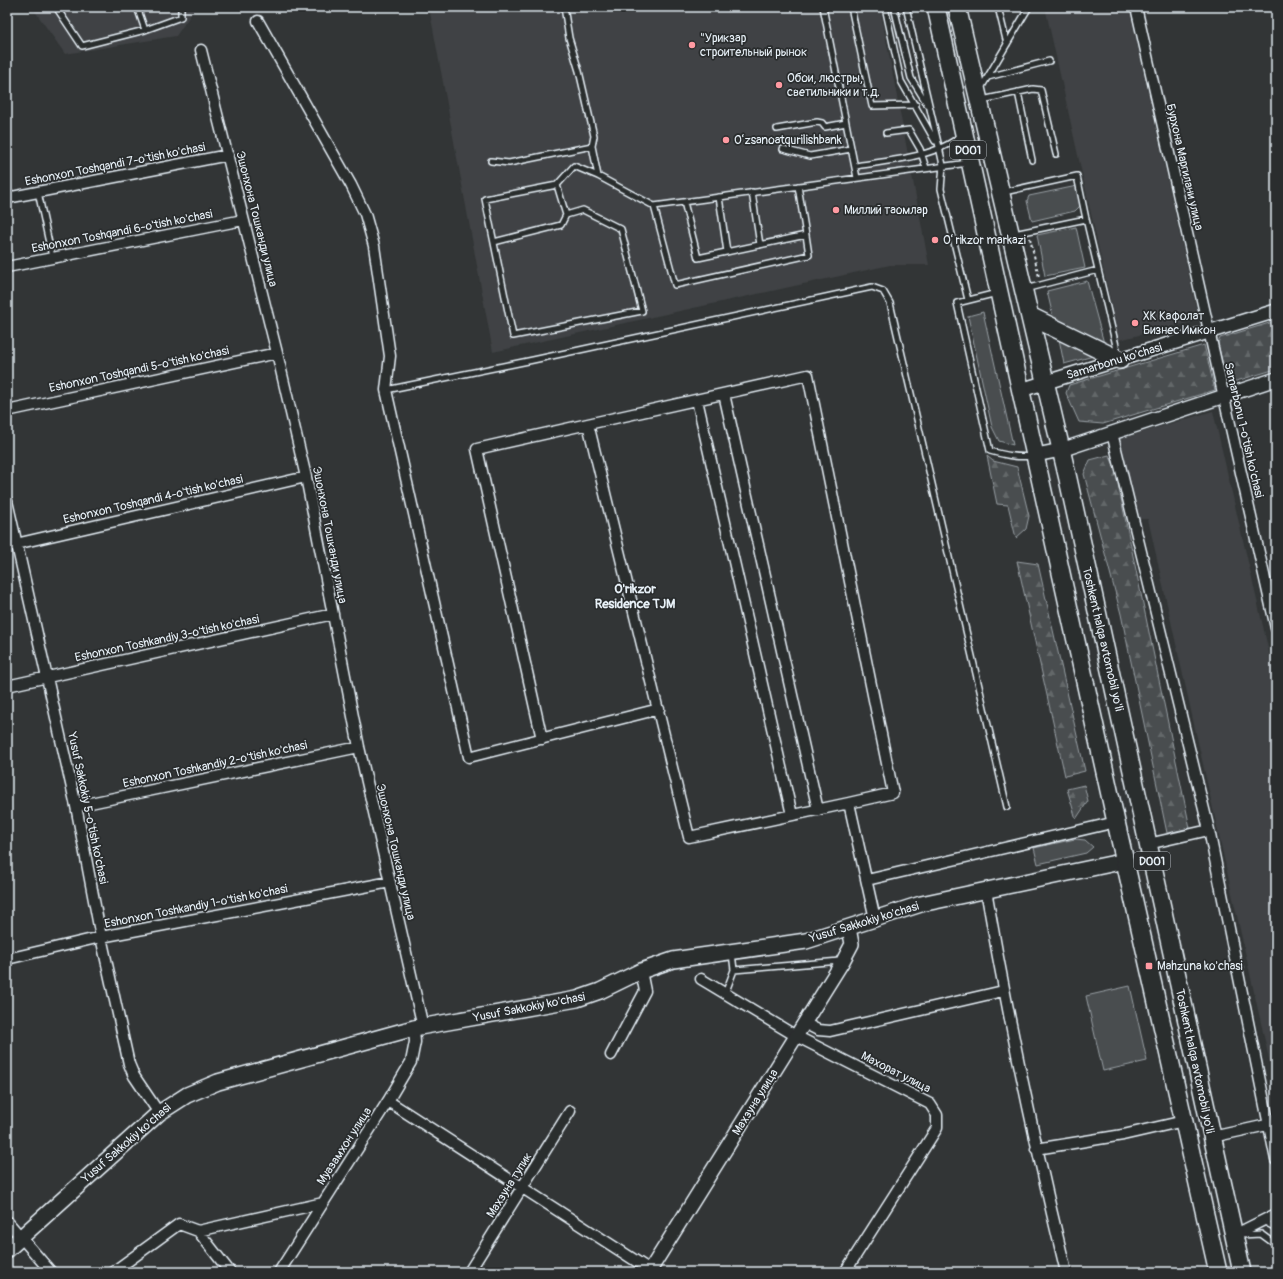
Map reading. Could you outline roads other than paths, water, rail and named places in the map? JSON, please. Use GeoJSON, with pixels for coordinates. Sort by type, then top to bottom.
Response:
{"type":"FeatureCollection","features":[{"type":"Feature","properties":{"kind":"highway","name":"Toshkent halqa avtomobil yo'li"},"geometry":{"type":"LineString","coordinates":[[936,7],[1036,455],[1124,860],[1218,1272]]}},
{"type":"Feature","properties":{"kind":"highway","name":"Toshkent halqa avtomobil yo'li"},"geometry":{"type":"LineString","coordinates":[[957,7],[1046,383],[1242,1272]]}},
{"type":"Feature","properties":{"kind":"highway"},"geometry":{"type":"LineString","coordinates":[[1030,316],[1120,360]]}},
{"type":"Feature","properties":{"kind":"highway"},"geometry":{"type":"LineString","coordinates":[[1074,630],[1100,624]]}},
{"type":"Feature","properties":{"kind":"highway"},"geometry":{"type":"LineString","coordinates":[[1211,1240],[1234,1235]]}},
{"type":"Feature","properties":{"kind":"main road","name":"Yusuf Sakkokiy ko'chasi"},"geometry":{"type":"LineString","coordinates":[[7,1250],[159,1113],[187,1095],[218,1082],[418,1028],[578,999],[600,991],[641,970],[685,957],[806,941],[921,904],[1124,860]]}},
{"type":"Feature","properties":{"kind":"street","name":"Бурхона Маргилани улица"},"geometry":{"type":"LineString","coordinates":[[1136,7],[1208,332]]}},
{"type":"Feature","properties":{"kind":"street"},"geometry":{"type":"LineString","coordinates":[[258,21],[351,185],[365,214],[374,246],[390,356],[386,390],[469,757],[659,709]]}},
{"type":"Feature","properties":{"kind":"street","name":"Эшонхона Тошканди улица"},"geometry":{"type":"LineString","coordinates":[[201,50],[277,352],[306,477],[359,747],[390,882],[418,1028]]}},
{"type":"Feature","properties":{"kind":"street","name":"Eshonxon Toshqandi 7-o'tish ko'chasi"},"geometry":{"type":"LineString","coordinates":[[7,198],[228,156]]}},
{"type":"Feature","properties":{"kind":"street","name":"Eshonxon Toshqandi 6-o'tish ko'chasi"},"geometry":{"type":"LineString","coordinates":[[7,267],[243,220]]}},
{"type":"Feature","properties":{"kind":"street","name":"Samarbonu ko'chasi"},"geometry":{"type":"LineString","coordinates":[[1021,390],[1276,311]]}},
{"type":"Feature","properties":{"kind":"street","name":"Samarbonu 1-o'tish ko'chasi"},"geometry":{"type":"LineString","coordinates":[[1208,332],[1276,628]]}},
{"type":"Feature","properties":{"kind":"street","name":"Eshonxon Toshqandi 5-o'tish ko'chasi"},"geometry":{"type":"LineString","coordinates":[[7,411],[277,352]]}},
{"type":"Feature","properties":{"kind":"street"},"geometry":{"type":"LineString","coordinates":[[542,739],[477,449],[588,424],[724,394],[808,375],[893,794],[689,837],[659,709],[588,424]]}},
{"type":"Feature","properties":{"kind":"street"},"geometry":{"type":"LineString","coordinates":[[1036,455],[1061,450],[1276,379]]}},
{"type":"Feature","properties":{"kind":"street"},"geometry":{"type":"LineString","coordinates":[[724,394],[818,810]]}},
{"type":"Feature","properties":{"kind":"street"},"geometry":{"type":"LineString","coordinates":[[697,400],[792,815]]}},
{"type":"Feature","properties":{"kind":"street"},"geometry":{"type":"LineString","coordinates":[[1112,433],[1209,830],[1272,1124],[1276,1160]]}},
{"type":"Feature","properties":{"kind":"street","name":"Eshonxon Toshqandi 4-o'tish ko'chasi"},"geometry":{"type":"LineString","coordinates":[[12,545],[306,477]]}},
{"type":"Feature","properties":{"kind":"street","name":"Yusuf Sakkokiy 5-o'tish ko'chasi"},"geometry":{"type":"LineString","coordinates":[[7,502],[12,545],[46,678],[76,806],[100,937],[129,1064],[134,1076],[159,1113]]}},
{"type":"Feature","properties":{"kind":"street","name":"Eshonxon Toshkandiy 3-o'tish ko'chasi"},"geometry":{"type":"LineString","coordinates":[[7,686],[333,614]]}},
{"type":"Feature","properties":{"kind":"street","name":"Eshonxon Toshkandiy 2-o'tish ko'chasi"},"geometry":{"type":"LineString","coordinates":[[76,806],[359,747]]}},
{"type":"Feature","properties":{"kind":"street"},"geometry":{"type":"LineString","coordinates":[[849,803],[875,918]]}},
{"type":"Feature","properties":{"kind":"street"},"geometry":{"type":"LineString","coordinates":[[867,880],[1116,822]]}},
{"type":"Feature","properties":{"kind":"street"},"geometry":{"type":"LineString","coordinates":[[1148,844],[1209,830]]}},
{"type":"Feature","properties":{"kind":"street","name":"Eshonxon Toshkandiy 1-o'tish ko'chasi"},"geometry":{"type":"LineString","coordinates":[[7,959],[100,937],[390,882]]}},
{"type":"Feature","properties":{"kind":"street"},"geometry":{"type":"LineString","coordinates":[[986,890],[1003,991],[1062,1269]]}},
{"type":"Feature","properties":{"kind":"street","name":"Махзуна улица"},"geometry":{"type":"LineString","coordinates":[[649,1271],[843,961],[852,944],[849,928]]}},
{"type":"Feature","properties":{"kind":"street"},"geometry":{"type":"LineString","coordinates":[[611,1055],[645,991],[641,970]]}},
{"type":"Feature","properties":{"kind":"street","name":"Махорат улица"},"geometry":{"type":"LineString","coordinates":[[700,979],[796,1036],[930,1104],[937,1115],[937,1128],[845,1272]]}},
{"type":"Feature","properties":{"kind":"street"},"geometry":{"type":"LineString","coordinates":[[804,1024],[818,1030],[830,1031],[1003,991]]}},
{"type":"Feature","properties":{"kind":"street","name":"Муазамхон улица"},"geometry":{"type":"LineString","coordinates":[[279,1272],[388,1101],[411,1062],[418,1028]]}},
{"type":"Feature","properties":{"kind":"street"},"geometry":{"type":"LineString","coordinates":[[388,1101],[649,1271]]}},
{"type":"Feature","properties":{"kind":"street","name":"Махзуна тупик"},"geometry":{"type":"LineString","coordinates":[[469,1272],[570,1111]]}},
{"type":"Feature","properties":{"kind":"street"},"geometry":{"type":"LineString","coordinates":[[1036,1149],[1123,1135],[1184,1121]]}},
{"type":"Feature","properties":{"kind":"street"},"geometry":{"type":"LineString","coordinates":[[1212,1136],[1272,1124]]}},
{"type":"Feature","properties":{"kind":"street"},"geometry":{"type":"LineString","coordinates":[[198,1231],[323,1203]]}},
{"type":"Feature","properties":{"kind":"street"},"geometry":{"type":"LineString","coordinates":[[1234,1235],[1263,1222],[1276,1214]]}},
{"type":"Feature","properties":{"kind":"street"},"geometry":{"type":"LineString","coordinates":[[7,1221],[51,1272]]}},
{"type":"Feature","properties":{"kind":"street"},"geometry":{"type":"LineString","coordinates":[[113,1272],[179,1224],[198,1231],[230,1272]]}},
{"type":"Feature","properties":{"kind":"lane"},"geometry":{"type":"LineString","coordinates":[[56,7],[82,46],[145,30],[181,17],[181,7]]}},
{"type":"Feature","properties":{"kind":"lane"},"geometry":{"type":"LineString","coordinates":[[137,7],[145,30]]}},
{"type":"Feature","properties":{"kind":"lane"},"geometry":{"type":"LineString","coordinates":[[564,7],[569,38],[579,72],[594,136],[592,146],[598,176]]}},
{"type":"Feature","properties":{"kind":"lane"},"geometry":{"type":"LineString","coordinates":[[823,7],[857,178]]}},
{"type":"Feature","properties":{"kind":"lane"},"geometry":{"type":"LineString","coordinates":[[852,7],[872,106],[916,105]]}},
{"type":"Feature","properties":{"kind":"lane"},"geometry":{"type":"LineString","coordinates":[[885,7],[901,81],[939,147]]}},
{"type":"Feature","properties":{"kind":"lane"},"geometry":{"type":"LineString","coordinates":[[894,7],[910,78],[929,108]]}},
{"type":"Feature","properties":{"kind":"lane"},"geometry":{"type":"LineString","coordinates":[[906,7],[939,147],[942,165],[941,189],[968,300]]}},
{"type":"Feature","properties":{"kind":"lane"},"geometry":{"type":"LineString","coordinates":[[978,97],[1029,7]]}},
{"type":"Feature","properties":{"kind":"lane"},"geometry":{"type":"LineString","coordinates":[[999,8],[1007,44]]}},
{"type":"Feature","properties":{"kind":"lane"},"geometry":{"type":"LineString","coordinates":[[988,77],[1049,62]]}},
{"type":"Feature","properties":{"kind":"lane"},"geometry":{"type":"LineString","coordinates":[[978,97],[1033,89],[1040,90],[1056,154]]}},
{"type":"Feature","properties":{"kind":"lane"},"geometry":{"type":"LineString","coordinates":[[1018,92],[1032,160]]}},
{"type":"Feature","properties":{"kind":"lane"},"geometry":{"type":"LineString","coordinates":[[777,129],[817,122],[822,123],[825,127],[846,123]]}},
{"type":"Feature","properties":{"kind":"lane"},"geometry":{"type":"LineString","coordinates":[[886,133],[909,130],[922,154],[926,168]]}},
{"type":"Feature","properties":{"kind":"lane"},"geometry":{"type":"LineString","coordinates":[[855,166],[922,154],[952,143],[964,132]]}},
{"type":"Feature","properties":{"kind":"lane"},"geometry":{"type":"LineString","coordinates":[[491,161],[509,163],[592,146]]}},
{"type":"Feature","properties":{"kind":"lane"},"geometry":{"type":"LineString","coordinates":[[783,149],[810,156],[851,149]]}},
{"type":"Feature","properties":{"kind":"lane"},"geometry":{"type":"LineString","coordinates":[[566,215],[583,210],[621,229],[642,311],[512,336],[485,199],[557,185],[574,166],[598,176],[654,206],[971,162]]}},
{"type":"Feature","properties":{"kind":"lane"},"geometry":{"type":"LineString","coordinates":[[1001,193],[1078,176],[1086,219],[1120,360]]}},
{"type":"Feature","properties":{"kind":"lane"},"geometry":{"type":"LineString","coordinates":[[494,242],[561,225],[566,215],[557,185]]}},
{"type":"Feature","properties":{"kind":"lane"},"geometry":{"type":"LineString","coordinates":[[654,206],[675,285],[809,255],[798,186]]}},
{"type":"Feature","properties":{"kind":"lane"},"geometry":{"type":"LineString","coordinates":[[38,191],[52,257]]}},
{"type":"Feature","properties":{"kind":"lane"},"geometry":{"type":"LineString","coordinates":[[752,192],[760,245]]}},
{"type":"Feature","properties":{"kind":"lane"},"geometry":{"type":"LineString","coordinates":[[719,197],[727,252]]}},
{"type":"Feature","properties":{"kind":"lane"},"geometry":{"type":"LineString","coordinates":[[684,202],[698,258],[806,235]]}},
{"type":"Feature","properties":{"kind":"lane"},"geometry":{"type":"LineString","coordinates":[[1011,235],[1086,219]]}},
{"type":"Feature","properties":{"kind":"lane"},"geometry":{"type":"LineString","coordinates":[[1023,289],[1098,270]]}},
{"type":"Feature","properties":{"kind":"lane"},"geometry":{"type":"LineString","coordinates":[[386,390],[872,287],[883,291],[890,303],[1006,807]]}},
{"type":"Feature","properties":{"kind":"lane"},"geometry":{"type":"LineString","coordinates":[[1000,293],[957,303],[990,451],[1006,456],[1022,457],[1036,455]]}},
{"type":"Feature","properties":{"kind":"lane"},"geometry":{"type":"LineString","coordinates":[[725,994],[734,970],[732,951]]}},
{"type":"Feature","properties":{"kind":"lane"},"geometry":{"type":"LineString","coordinates":[[734,970],[843,961]]}},
{"type":"Feature","properties":{"kind":"lane"},"geometry":{"type":"LineString","coordinates":[[1263,1222],[1276,1228]]}},
{"type":"Feature","properties":{"kind":"lane"},"geometry":{"type":"LineString","coordinates":[[1234,1235],[1261,1234],[1276,1245]]}},
{"type":"Feature","properties":{"kind":"place","name":"\"Урикзар строительный рынок"},"geometry":{"type":"Point","coordinates":[692,45]}},
{"type":"Feature","properties":{"kind":"place","name":"Обои, люстры, светильники и т.д."},"geometry":{"type":"Point","coordinates":[779,85]}},
{"type":"Feature","properties":{"kind":"place","name":"Oʻzsanoatqurilishbank"},"geometry":{"type":"Point","coordinates":[726,140]}},
{"type":"Feature","properties":{"kind":"place","name":"Миллий таомлар"},"geometry":{"type":"Point","coordinates":[836,210]}},
{"type":"Feature","properties":{"kind":"place","name":"Oʻrikzor markazi"},"geometry":{"type":"Point","coordinates":[935,240]}},
{"type":"Feature","properties":{"kind":"place","name":"ХК Кафолат Бизнес Имкон"},"geometry":{"type":"Point","coordinates":[1135,323]}},
{"type":"Feature","properties":{"kind":"place","name":"Mahzuna ko'chasi"},"geometry":{"type":"Point","coordinates":[1149,966]}},
{"type":"Feature","properties":{"kind":"district","name":"O'rikzor Residence TJM"},"geometry":{"type":"Point","coordinates":[635,596]}}]}
